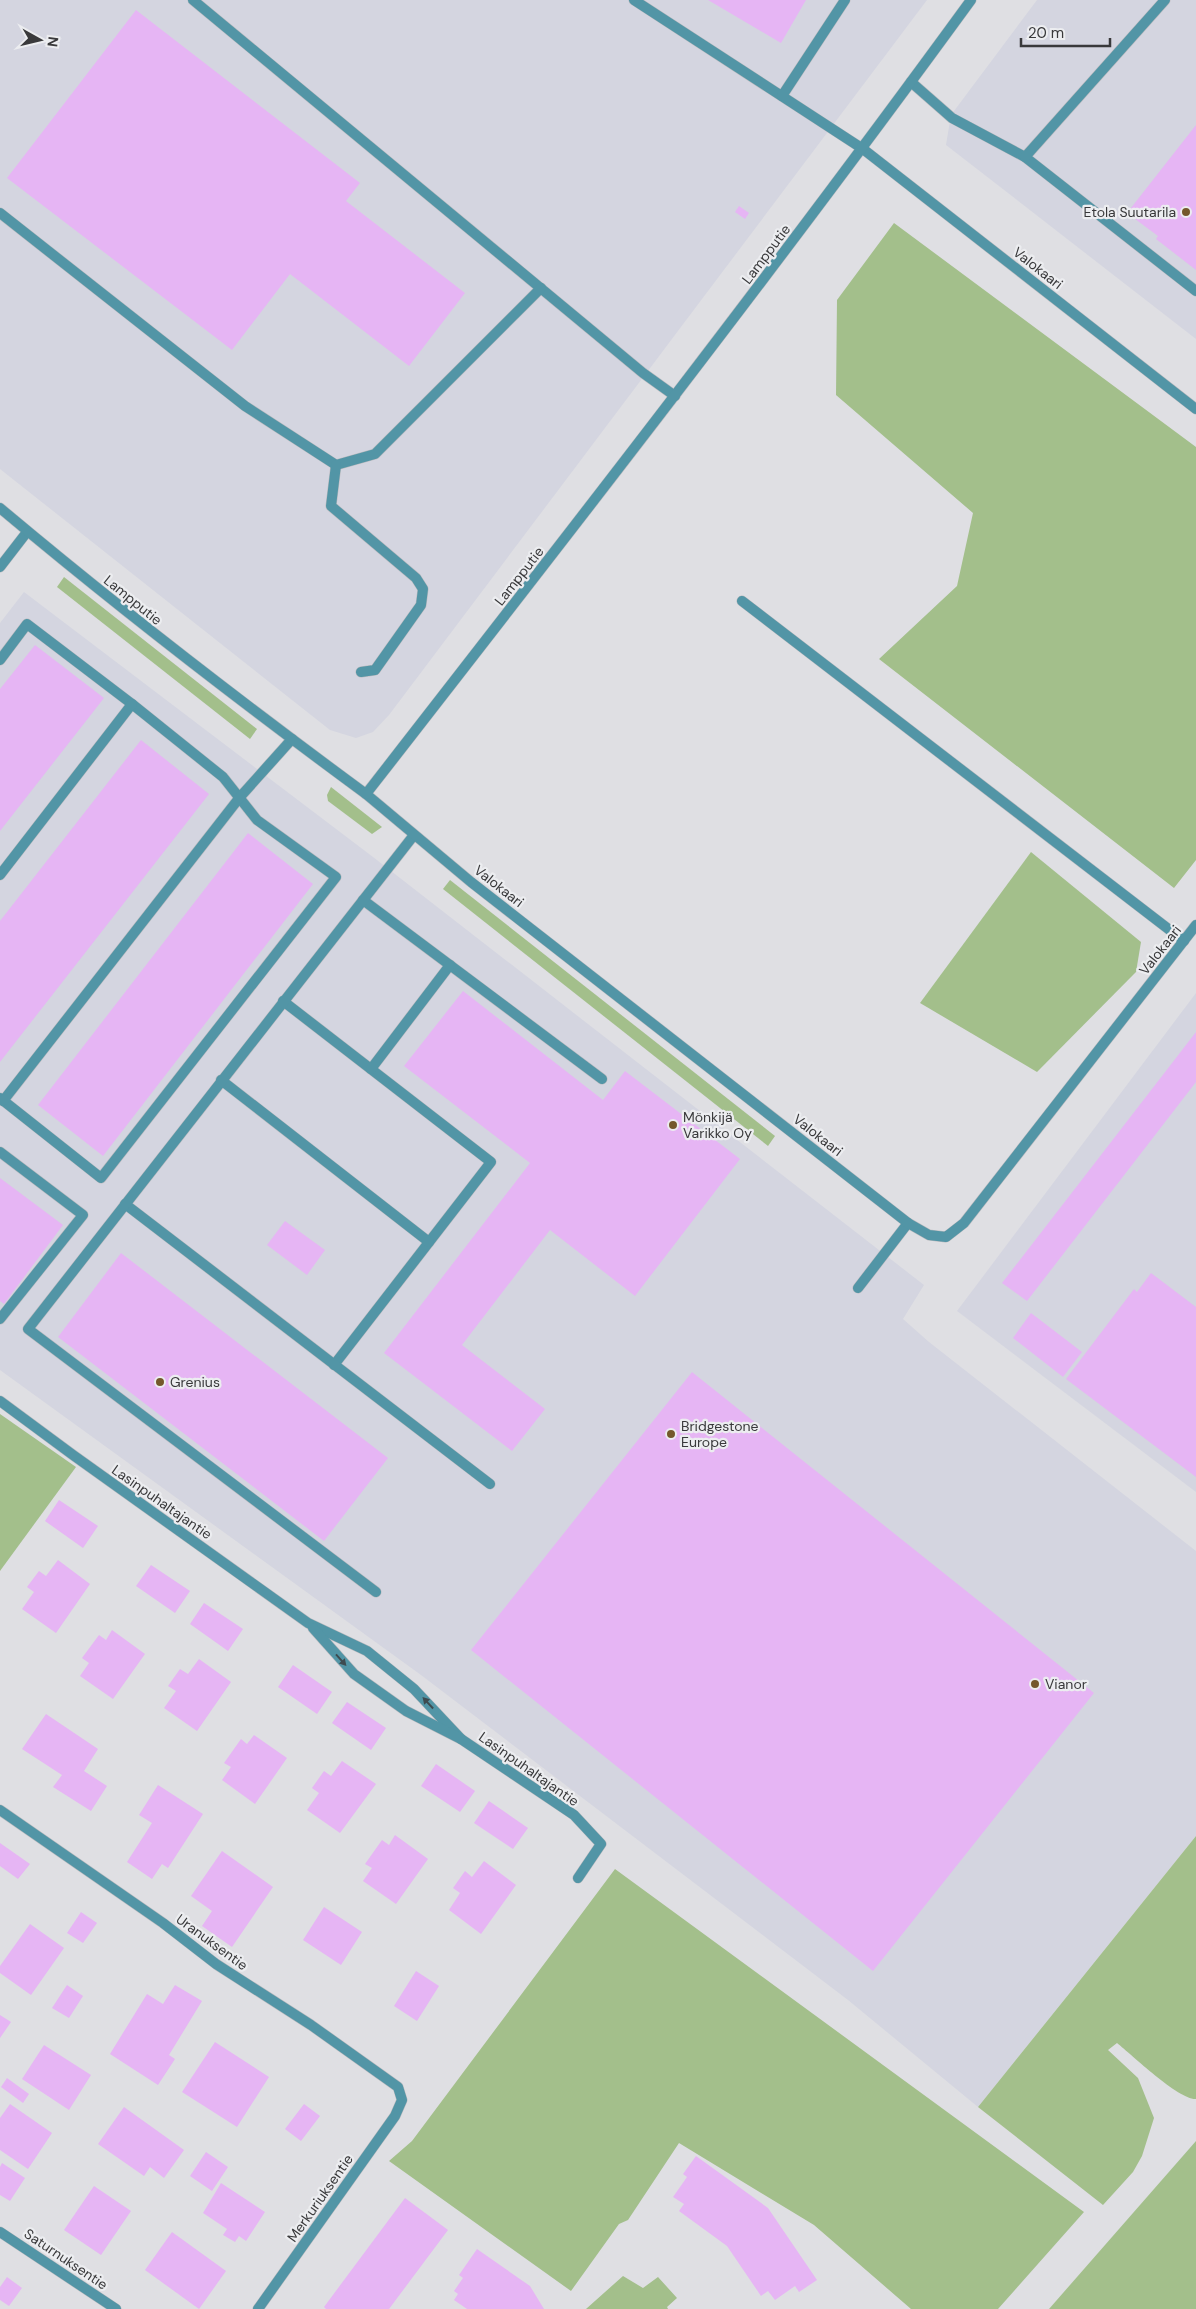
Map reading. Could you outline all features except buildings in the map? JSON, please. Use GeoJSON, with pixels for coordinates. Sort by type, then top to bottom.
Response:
{"type":"FeatureCollection","features":[{"type":"Feature","properties":{"kind":"street"},"geometry":{"type":"LineString","coordinates":[[193,0],[643,373],[676,396]]}},
{"type":"Feature","properties":{"kind":"street","name":"Valokaari"},"geometry":{"type":"LineString","coordinates":[[634,0],[863,148],[1196,409]]}},
{"type":"Feature","properties":{"kind":"street"},"geometry":{"type":"LineString","coordinates":[[782,96],[845,0]]}},
{"type":"Feature","properties":{"kind":"street","name":"Lampputie"},"geometry":{"type":"LineString","coordinates":[[0,508],[177,653],[366,794],[676,396],[863,148],[971,0]]}},
{"type":"Feature","properties":{"kind":"street"},"geometry":{"type":"LineString","coordinates":[[1025,157],[1165,0]]}},
{"type":"Feature","properties":{"kind":"street"},"geometry":{"type":"LineString","coordinates":[[911,82],[952,118],[1025,157],[1196,291]]}},
{"type":"Feature","properties":{"kind":"street"},"geometry":{"type":"LineString","coordinates":[[1,215],[246,406],[336,465],[375,454],[541,288]]}},
{"type":"Feature","properties":{"kind":"street"},"geometry":{"type":"LineString","coordinates":[[336,465],[331,506],[416,578],[423,589],[420,605],[375,670],[361,672]]}},
{"type":"Feature","properties":{"kind":"street"},"geometry":{"type":"LineString","coordinates":[[0,567],[27,532]]}},
{"type":"Feature","properties":{"kind":"street"},"geometry":{"type":"LineString","coordinates":[[742,601],[1184,941]]}},
{"type":"Feature","properties":{"kind":"street"},"geometry":{"type":"LineString","coordinates":[[0,660],[27,624],[132,704],[223,777],[240,797],[257,820],[336,877],[102,1178],[2,1100],[240,797],[292,739]]}},
{"type":"Feature","properties":{"kind":"street"},"geometry":{"type":"LineString","coordinates":[[0,875],[132,704]]}},
{"type":"Feature","properties":{"kind":"street","name":"Valokaari"},"geometry":{"type":"LineString","coordinates":[[366,794],[414,835],[908,1223],[929,1235],[946,1236],[964,1223],[1196,926]]}},
{"type":"Feature","properties":{"kind":"street"},"geometry":{"type":"LineString","coordinates":[[376,1592],[28,1329],[414,835]]}},
{"type":"Feature","properties":{"kind":"street"},"geometry":{"type":"LineString","coordinates":[[364,900],[602,1079]]}},
{"type":"Feature","properties":{"kind":"street"},"geometry":{"type":"LineString","coordinates":[[371,1069],[450,965]]}},
{"type":"Feature","properties":{"kind":"street"},"geometry":{"type":"LineString","coordinates":[[283,1002],[490,1162],[334,1365]]}},
{"type":"Feature","properties":{"kind":"street"},"geometry":{"type":"LineString","coordinates":[[221,1080],[429,1242]]}},
{"type":"Feature","properties":{"kind":"street"},"geometry":{"type":"LineString","coordinates":[[0,1152],[83,1215],[0,1319]]}},
{"type":"Feature","properties":{"kind":"street"},"geometry":{"type":"LineString","coordinates":[[125,1204],[490,1484]]}},
{"type":"Feature","properties":{"kind":"street"},"geometry":{"type":"LineString","coordinates":[[858,1288],[908,1223]]}},
{"type":"Feature","properties":{"kind":"street","name":"Lasinpuhaltajantie"},"geometry":{"type":"LineString","coordinates":[[0,1401],[308,1623],[367,1652],[414,1689],[461,1739]]}},
{"type":"Feature","properties":{"kind":"street","name":"Lasinpuhaltajantie"},"geometry":{"type":"LineString","coordinates":[[308,1623],[354,1674],[406,1711],[461,1739],[574,1815],[601,1844],[578,1878]]}},
{"type":"Feature","properties":{"kind":"street","name":"Uranuksentie"},"geometry":{"type":"LineString","coordinates":[[0,1810],[163,1923],[216,1964],[311,2025],[390,2080],[398,2087],[402,2100]]}},
{"type":"Feature","properties":{"kind":"street","name":"Merkuriuksentie"},"geometry":{"type":"LineString","coordinates":[[258,2309],[395,2116],[402,2100]]}},
{"type":"Feature","properties":{"kind":"street","name":"Saturnuksentie"},"geometry":{"type":"LineString","coordinates":[[0,2232],[116,2309]]}},
{"type":"Feature","properties":{"kind":"shaded area"},"geometry":{"type":"Polygon","coordinates":[[[0,0],[927,0],[389,715],[373,732],[356,738],[330,730],[0,469],[0,0]]]}},
{"type":"Feature","properties":{"kind":"shaded area"},"geometry":{"type":"Polygon","coordinates":[[[1037,0],[1196,0],[1196,339],[946,145],[951,115],[1037,0]]]}},
{"type":"Feature","properties":{"kind":"shaded area"},"geometry":{"type":"Polygon","coordinates":[[[24,592],[373,857],[924,1285],[903,1319],[929,1342],[1196,1551],[1196,1836],[978,2107],[848,2000],[421,1675],[0,1370],[0,623],[24,592]]]}},
{"type":"Feature","properties":{"kind":"shaded area"},"geometry":{"type":"Polygon","coordinates":[[[1196,993],[1196,1492],[957,1311],[1196,993]]]}},
{"type":"Feature","properties":{"kind":"green space"},"geometry":{"type":"Polygon","coordinates":[[[894,223],[1196,447],[1196,860],[1174,888],[879,659],[957,586],[973,513],[836,395],[837,300],[894,223]]]}},
{"type":"Feature","properties":{"kind":"green space"},"geometry":{"type":"Polygon","coordinates":[[[64,577],[257,729],[250,739],[57,587],[64,577]]]}},
{"type":"Feature","properties":{"kind":"green space"},"geometry":{"type":"Polygon","coordinates":[[[331,787],[382,827],[372,834],[328,801],[327,795],[331,787]]]}},
{"type":"Feature","properties":{"kind":"green space"},"geometry":{"type":"Polygon","coordinates":[[[1031,852],[1141,942],[1136,972],[1037,1072],[920,1003],[1031,852]]]}},
{"type":"Feature","properties":{"kind":"green space"},"geometry":{"type":"Polygon","coordinates":[[[450,880],[775,1136],[768,1146],[443,889],[450,880]]]}},
{"type":"Feature","properties":{"kind":"green space"},"geometry":{"type":"Polygon","coordinates":[[[0,1414],[76,1467],[0,1571],[0,1414]]]}},
{"type":"Feature","properties":{"kind":"green space"},"geometry":{"type":"Polygon","coordinates":[[[1196,1836],[1196,2099],[1188,2097],[1167,2085],[1117,2043],[1108,2050],[1138,2078],[1154,2118],[1142,2156],[1133,2172],[1103,2205],[978,2107],[1196,1836]]]}},
{"type":"Feature","properties":{"kind":"green space"},"geometry":{"type":"Polygon","coordinates":[[[615,1869],[1084,2212],[998,2309],[911,2309],[814,2225],[679,2143],[628,2220],[619,2224],[571,2291],[389,2161],[412,2141],[615,1869]]]}},
{"type":"Feature","properties":{"kind":"green space"},"geometry":{"type":"Polygon","coordinates":[[[1196,2141],[1196,2309],[1049,2309],[1196,2141]]]}},
{"type":"Feature","properties":{"kind":"green space"},"geometry":{"type":"Polygon","coordinates":[[[623,2276],[643,2288],[658,2277],[677,2298],[667,2307],[668,2309],[586,2309],[623,2276]]]}},
{"type":"Feature","properties":{"kind":"place","name":"Etola Suutarila"},"geometry":{"type":"Point","coordinates":[1186,212]}},
{"type":"Feature","properties":{"kind":"place","name":"Mönkijä Varikko Oy"},"geometry":{"type":"Point","coordinates":[673,1125]}},
{"type":"Feature","properties":{"kind":"place","name":"Grenius"},"geometry":{"type":"Point","coordinates":[160,1382]}},
{"type":"Feature","properties":{"kind":"place","name":"Bridgestone Europe"},"geometry":{"type":"Point","coordinates":[671,1434]}},
{"type":"Feature","properties":{"kind":"place","name":"Vianor"},"geometry":{"type":"Point","coordinates":[1035,1684]}}]}
